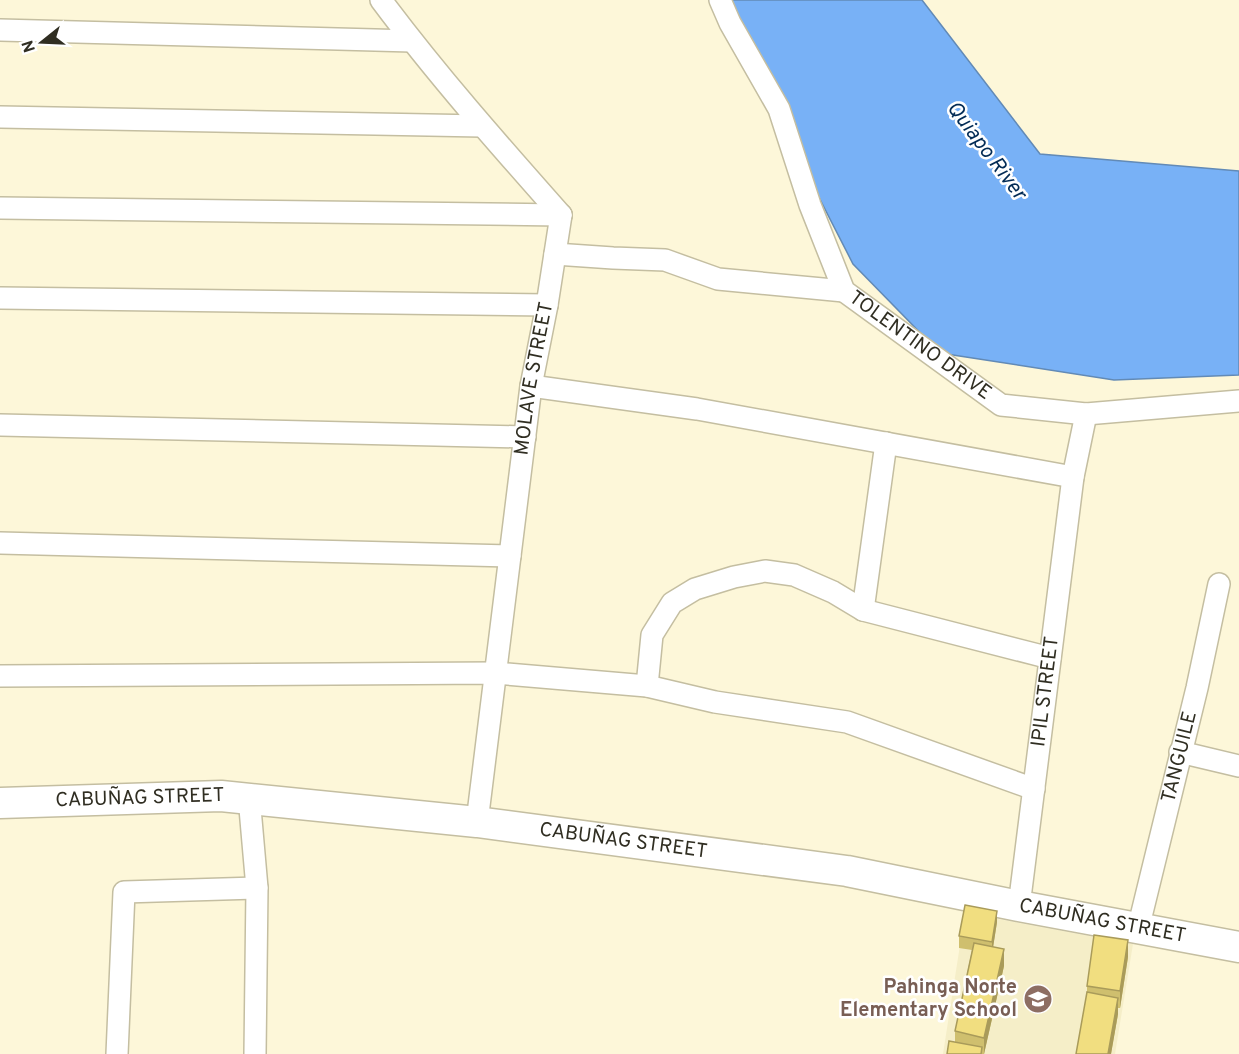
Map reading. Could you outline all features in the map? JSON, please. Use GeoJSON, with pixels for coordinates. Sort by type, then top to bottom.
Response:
{"type":"FeatureCollection","features":[{"type":"Feature","properties":{"kind":"street"},"geometry":{"type":"LineString","coordinates":[[381,0],[482,126],[561,215]]}},
{"type":"Feature","properties":{"kind":"street","name":"TOLENTINO DRIVE"},"geometry":{"type":"LineString","coordinates":[[720,0],[730,23],[779,109],[810,205],[844,291],[1001,405],[1086,414],[1239,401]]}},
{"type":"Feature","properties":{"kind":"street"},"geometry":{"type":"LineString","coordinates":[[0,30],[412,41]]}},
{"type":"Feature","properties":{"kind":"street"},"geometry":{"type":"LineString","coordinates":[[0,117],[482,126]]}},
{"type":"Feature","properties":{"kind":"street"},"geometry":{"type":"LineString","coordinates":[[0,207],[561,215]]}},
{"type":"Feature","properties":{"kind":"street","name":"MOLAVE STREET"},"geometry":{"type":"LineString","coordinates":[[477,822],[531,386],[561,215]]}},
{"type":"Feature","properties":{"kind":"street"},"geometry":{"type":"LineString","coordinates":[[555,254],[665,260],[718,279],[844,291]]}},
{"type":"Feature","properties":{"kind":"street"},"geometry":{"type":"LineString","coordinates":[[0,298],[547,305]]}},
{"type":"Feature","properties":{"kind":"street"},"geometry":{"type":"LineString","coordinates":[[531,386],[697,410],[1073,477]]}},
{"type":"Feature","properties":{"kind":"street","name":"IPIL STREET"},"geometry":{"type":"LineString","coordinates":[[1019,906],[1073,477],[1086,414]]}},
{"type":"Feature","properties":{"kind":"street"},"geometry":{"type":"LineString","coordinates":[[0,425],[525,437]]}},
{"type":"Feature","properties":{"kind":"street"},"geometry":{"type":"LineString","coordinates":[[863,610],[886,443]]}},
{"type":"Feature","properties":{"kind":"street"},"geometry":{"type":"LineString","coordinates":[[0,543],[510,556]]}},
{"type":"Feature","properties":{"kind":"street"},"geometry":{"type":"LineString","coordinates":[[646,686],[652,635],[672,603],[695,590],[735,577],[765,571],[794,575],[833,592],[863,610],[1050,658]]}},
{"type":"Feature","properties":{"kind":"street","name":"TANGUILE"},"geometry":{"type":"LineString","coordinates":[[1138,929],[1197,688],[1219,584]]}},
{"type":"Feature","properties":{"kind":"street"},"geometry":{"type":"LineString","coordinates":[[0,676],[495,673],[646,686],[715,702],[847,722],[1034,789]]}},
{"type":"Feature","properties":{"kind":"street"},"geometry":{"type":"LineString","coordinates":[[1180,752],[1239,766]]}},
{"type":"Feature","properties":{"kind":"street","name":"CABUÑAG STREET"},"geometry":{"type":"LineString","coordinates":[[0,803],[221,796],[477,822],[847,872],[1239,947]]}},
{"type":"Feature","properties":{"kind":"street"},"geometry":{"type":"LineString","coordinates":[[249,798],[257,888],[255,1054]]}},
{"type":"Feature","properties":{"kind":"street"},"geometry":{"type":"LineString","coordinates":[[117,1054],[124,892],[257,888]]}},
{"type":"Feature","properties":{"kind":"shaded area","name":"Pahinga Norte Elementary School"},"geometry":{"type":"Polygon","coordinates":[[[965,913],[1133,944],[1115,1054],[943,1054],[965,913]]]}},
{"type":"Feature","properties":{"kind":"water","name":"Quiapo River"},"geometry":{"type":"Polygon","coordinates":[[[718,0],[922,0],[1040,154],[1239,171],[1239,375],[1114,380],[940,353],[853,264],[718,0]]]}},
{"type":"Feature","properties":{"kind":"building"},"geometry":{"type":"Polygon","coordinates":[[[965,905],[997,911],[992,942],[959,936],[965,905]]]}},
{"type":"Feature","properties":{"kind":"building"},"geometry":{"type":"Polygon","coordinates":[[[1094,935],[1128,940],[1120,991],[1087,986],[1094,935]]]}},
{"type":"Feature","properties":{"kind":"building"},"geometry":{"type":"Polygon","coordinates":[[[974,943],[1004,949],[984,1038],[955,1031],[974,943]]]}},
{"type":"Feature","properties":{"kind":"building"},"geometry":{"type":"Polygon","coordinates":[[[1087,992],[1118,998],[1108,1054],[1076,1054],[1087,992]]]}},
{"type":"Feature","properties":{"kind":"building"},"geometry":{"type":"Polygon","coordinates":[[[949,1041],[982,1047],[981,1054],[947,1054],[949,1041]]]}},
{"type":"Feature","properties":{"kind":"place","name":"Pahinga Norte Elementary School"},"geometry":{"type":"Point","coordinates":[1038,999]}}]}
